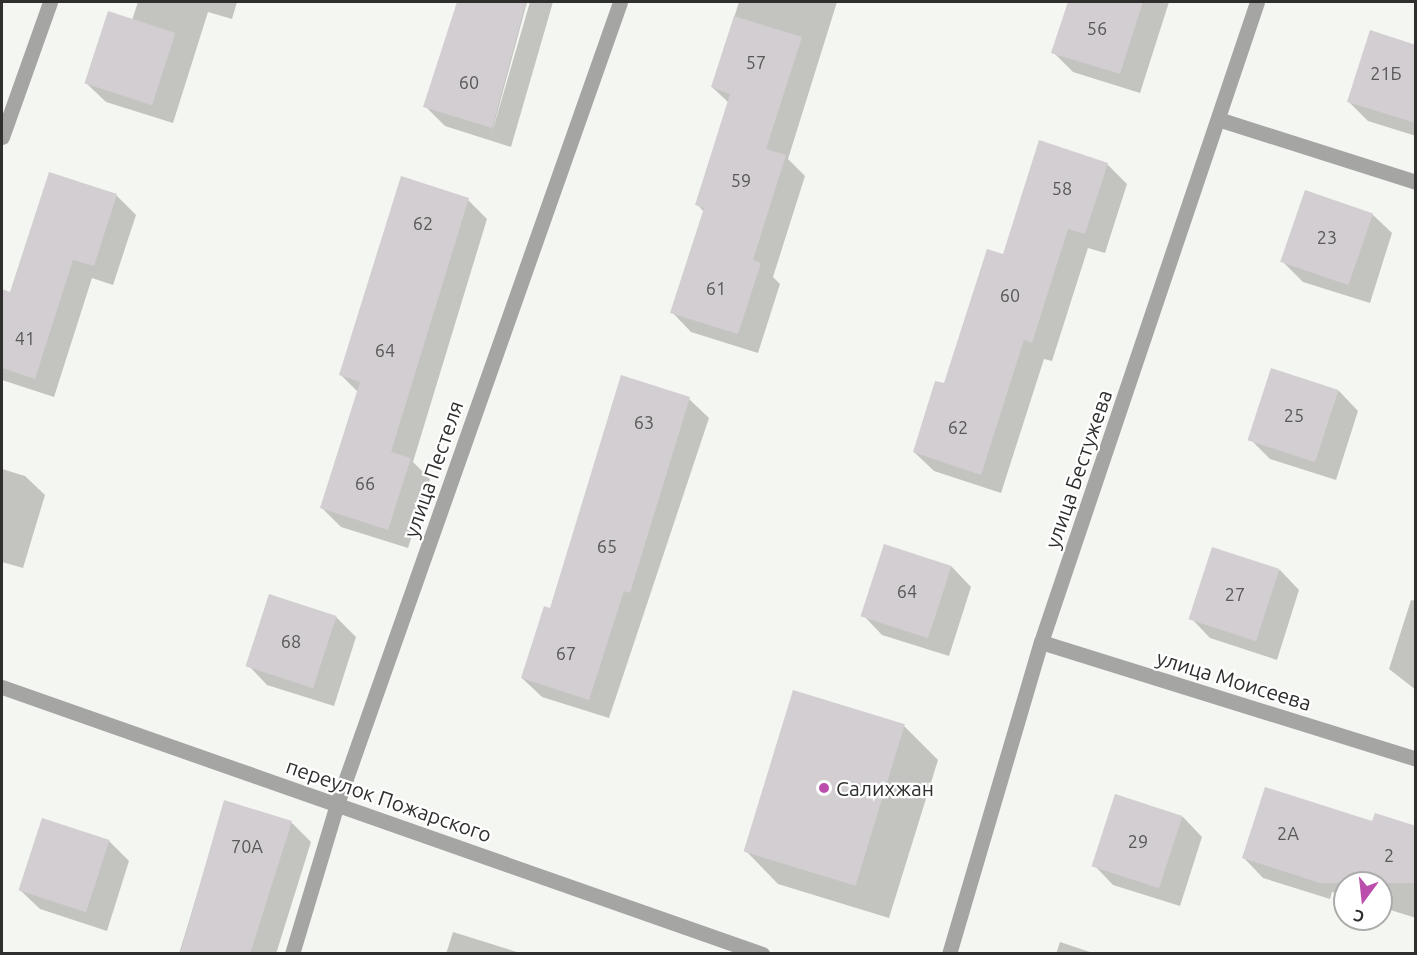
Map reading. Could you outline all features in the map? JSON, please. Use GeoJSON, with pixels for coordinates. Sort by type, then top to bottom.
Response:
{"type":"FeatureCollection","features":[{"type":"Feature","properties":{"kind":"street"},"geometry":{"type":"LineString","coordinates":[[2,137],[50,2]]}},
{"type":"Feature","properties":{"kind":"street","name":"улица Пестеля"},"geometry":{"type":"LineString","coordinates":[[292,954],[337,804],[620,2]]}},
{"type":"Feature","properties":{"kind":"street","name":"улица Бестужева"},"geometry":{"type":"LineString","coordinates":[[949,954],[1041,642],[1221,120],[1257,2]]}},
{"type":"Feature","properties":{"kind":"street"},"geometry":{"type":"LineString","coordinates":[[1221,120],[1416,182]]}},
{"type":"Feature","properties":{"kind":"street","name":"улица Моисеева"},"geometry":{"type":"LineString","coordinates":[[1041,642],[1416,759]]}},
{"type":"Feature","properties":{"kind":"street","name":"переулок Пожарского"},"geometry":{"type":"LineString","coordinates":[[2,687],[762,954]]}},
{"type":"Feature","properties":{"kind":"building"},"geometry":{"type":"Polygon","coordinates":[[[457,2],[526,2],[492,128],[423,107],[457,2]]]}},
{"type":"Feature","properties":{"kind":"building"},"geometry":{"type":"Polygon","coordinates":[[[1068,2],[1143,2],[1120,74],[1051,53],[1068,2]]]}},
{"type":"Feature","properties":{"kind":"building"},"geometry":{"type":"Polygon","coordinates":[[[108,11],[176,33],[152,105],[85,83],[108,11]]]}},
{"type":"Feature","properties":{"kind":"building"},"geometry":{"type":"Polygon","coordinates":[[[734,16],[802,37],[766,149],[786,155],[753,260],[761,263],[738,334],[670,313],[704,208],[695,205],[730,94],[711,87],[734,16]]]}},
{"type":"Feature","properties":{"kind":"building"},"geometry":{"type":"Polygon","coordinates":[[[1370,30],[1416,45],[1416,123],[1347,102],[1370,30]]]}},
{"type":"Feature","properties":{"kind":"building"},"geometry":{"type":"Polygon","coordinates":[[[1039,140],[1108,163],[1085,234],[1068,229],[1032,343],[1024,340],[981,475],[913,452],[935,381],[944,383],[987,249],[1003,254],[1039,140]]]}},
{"type":"Feature","properties":{"kind":"building"},"geometry":{"type":"Polygon","coordinates":[[[49,172],[117,194],[94,266],[73,260],[35,379],[2,368],[2,289],[10,292],[49,172]]]}},
{"type":"Feature","properties":{"kind":"building"},"geometry":{"type":"Polygon","coordinates":[[[401,176],[469,198],[391,452],[411,458],[388,530],[320,508],[360,382],[339,375],[401,176]]]}},
{"type":"Feature","properties":{"kind":"building"},"geometry":{"type":"Polygon","coordinates":[[[1305,190],[1373,213],[1348,285],[1280,262],[1305,190]]]}},
{"type":"Feature","properties":{"kind":"building"},"geometry":{"type":"Polygon","coordinates":[[[1271,368],[1339,390],[1315,462],[1248,440],[1271,368]]]}},
{"type":"Feature","properties":{"kind":"building"},"geometry":{"type":"Polygon","coordinates":[[[621,375],[690,397],[630,593],[624,591],[589,700],[521,678],[544,606],[550,608],[621,375]]]}},
{"type":"Feature","properties":{"kind":"building"},"geometry":{"type":"Polygon","coordinates":[[[884,544],[952,566],[928,638],[861,616],[884,544]]]}},
{"type":"Feature","properties":{"kind":"building"},"geometry":{"type":"Polygon","coordinates":[[[1212,547],[1280,569],[1256,641],[1189,619],[1212,547]]]}},
{"type":"Feature","properties":{"kind":"building"},"geometry":{"type":"Polygon","coordinates":[[[269,594],[337,616],[313,688],[246,666],[269,594]]]}},
{"type":"Feature","properties":{"kind":"building","name":"Салихжан"},"geometry":{"type":"Polygon","coordinates":[[[793,690],[905,724],[855,886],[744,852],[793,690]]]}},
{"type":"Feature","properties":{"kind":"building"},"geometry":{"type":"Polygon","coordinates":[[[1265,787],[1372,821],[1375,813],[1416,826],[1416,883],[1393,883],[1393,871],[1333,871],[1333,883],[1320,883],[1242,858],[1265,787]]]}},
{"type":"Feature","properties":{"kind":"building"},"geometry":{"type":"Polygon","coordinates":[[[1115,794],[1183,816],[1159,888],[1092,866],[1115,794]]]}},
{"type":"Feature","properties":{"kind":"building"},"geometry":{"type":"Polygon","coordinates":[[[224,800],[292,821],[250,954],[180,954],[224,800]]]}},
{"type":"Feature","properties":{"kind":"building"},"geometry":{"type":"Polygon","coordinates":[[[42,818],[110,840],[86,912],[19,890],[42,818]]]}},
{"type":"Feature","properties":{"kind":"place","name":"Салихжан"},"geometry":{"type":"Point","coordinates":[824,788]}}]}
